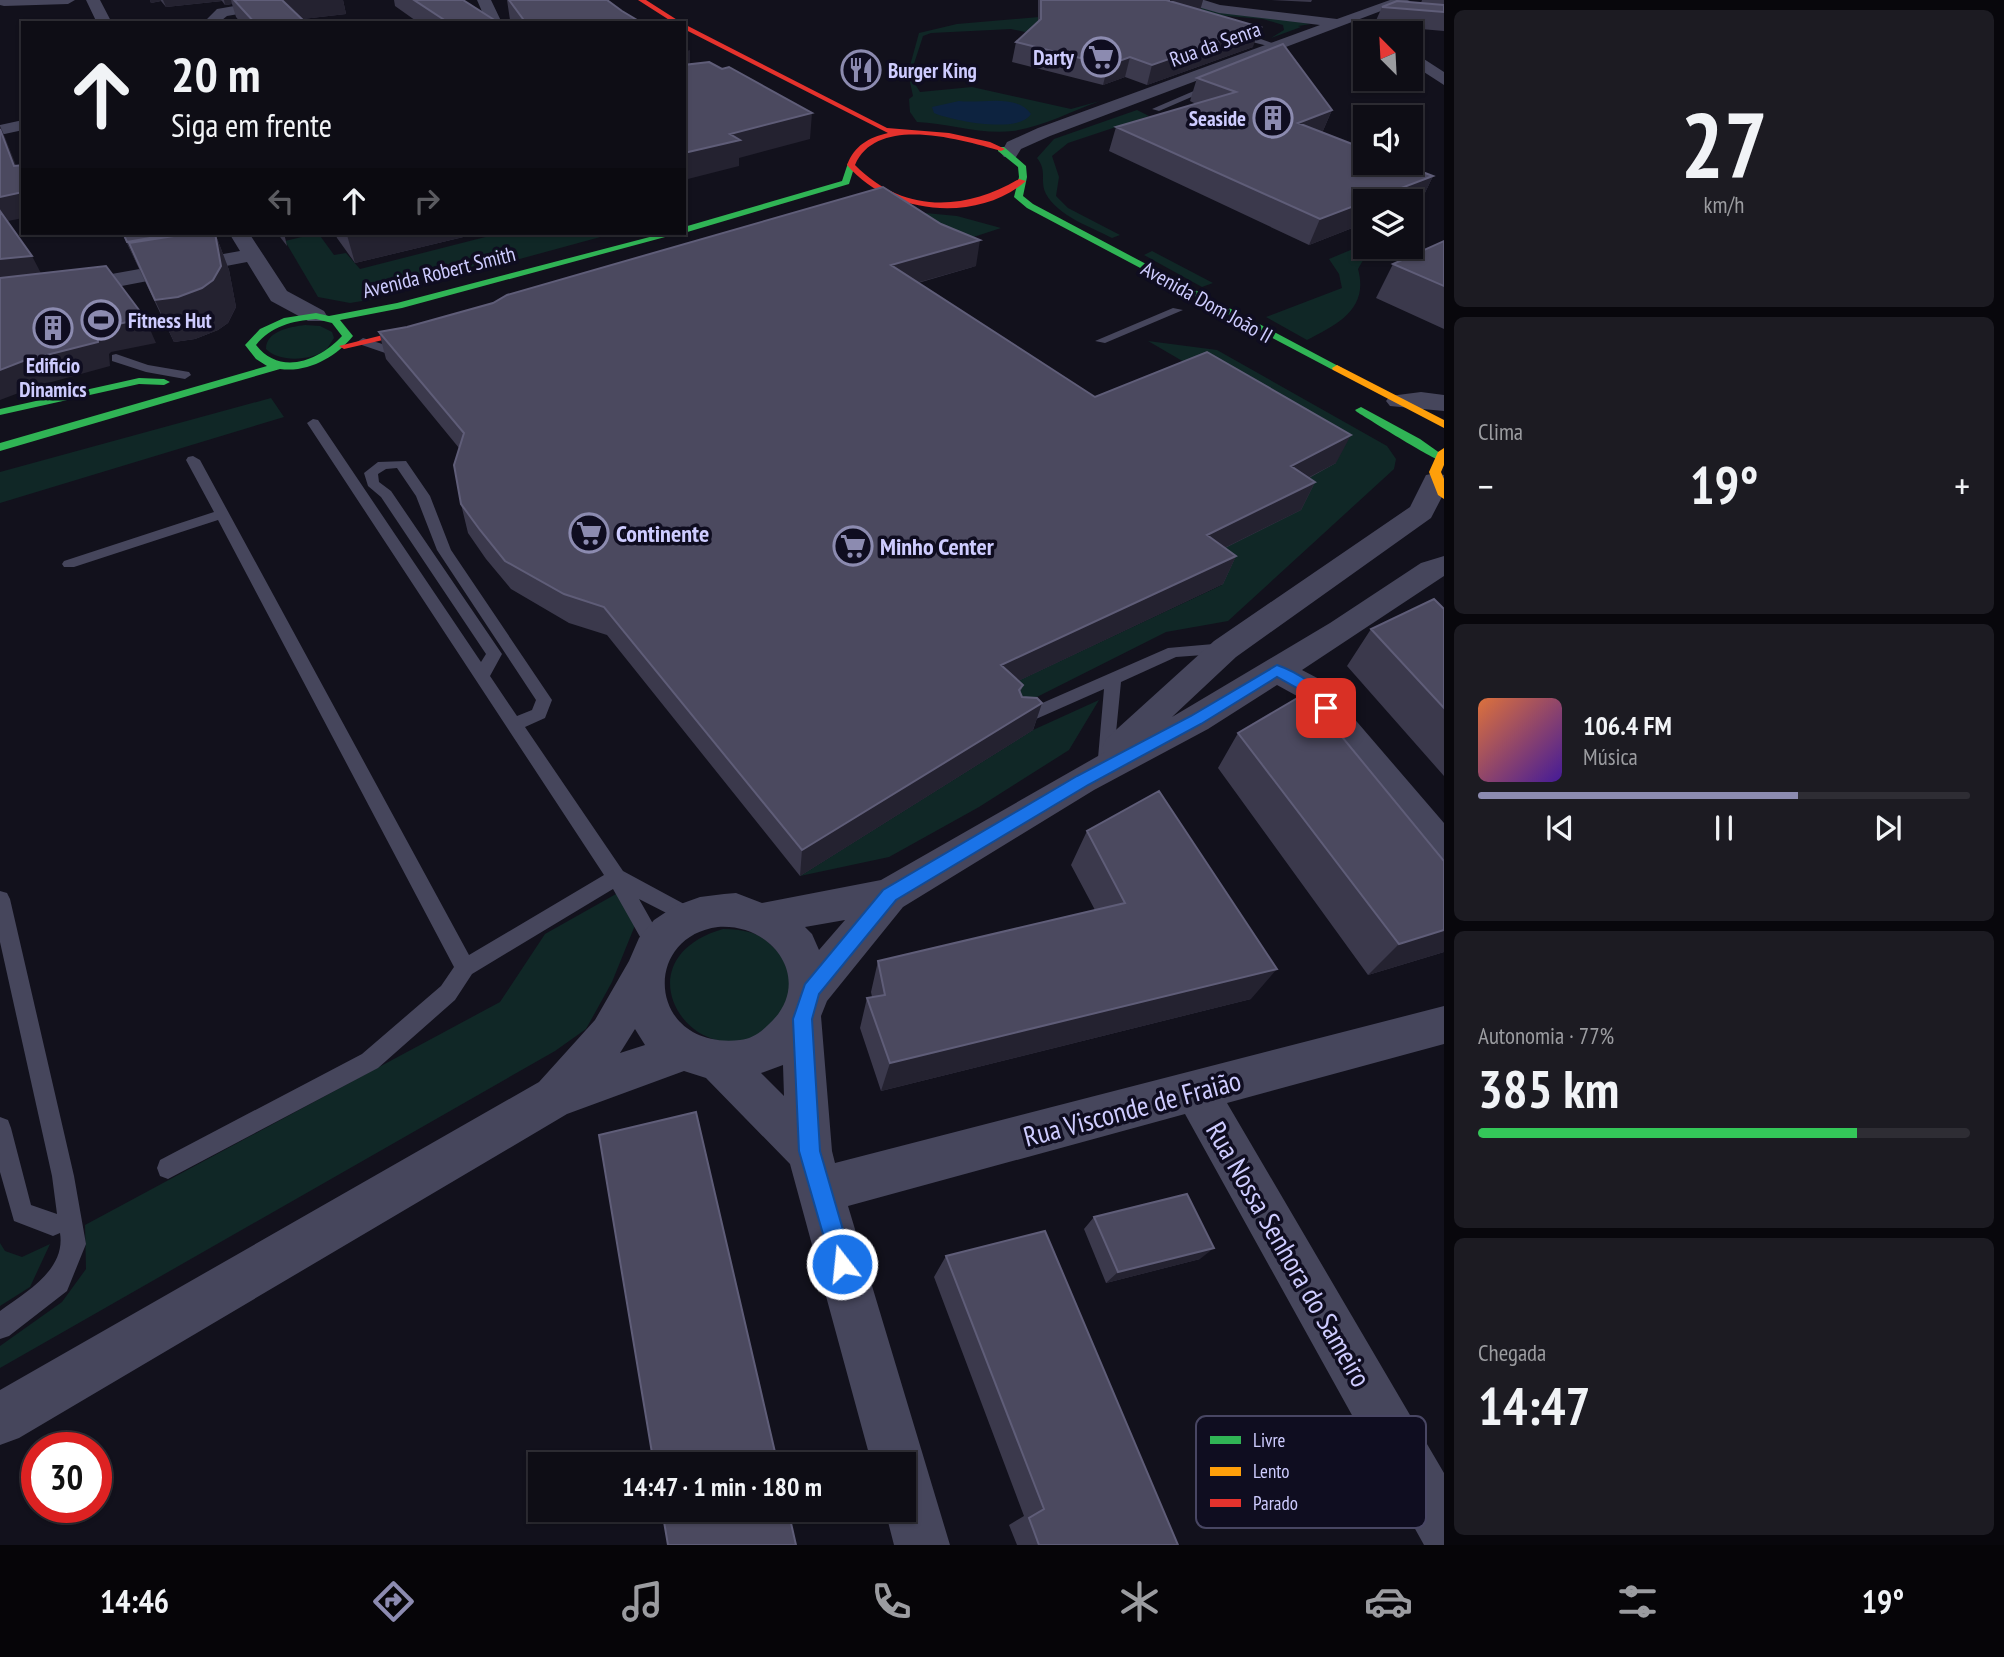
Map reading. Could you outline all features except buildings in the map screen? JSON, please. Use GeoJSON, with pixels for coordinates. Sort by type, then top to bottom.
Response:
{"type":"FeatureCollection","features":[{"type":"Feature","properties":{"kind":"main road"},"geometry":{"type":"LineString","coordinates":[[641,0],[676,21]]}},
{"type":"Feature","properties":{"kind":"main road"},"geometry":{"type":"LineString","coordinates":[[625,8],[645,21]]}},
{"type":"Feature","properties":{"kind":"main road"},"geometry":{"type":"LineString","coordinates":[[686,27],[885,130],[957,135],[987,142],[1010,153],[1023,166],[1022,181],[1007,193],[995,198],[944,204]]}},
{"type":"Feature","properties":{"kind":"main road"},"geometry":{"type":"LineString","coordinates":[[686,44],[740,74]]}},
{"type":"Feature","properties":{"kind":"main road"},"geometry":{"type":"LineString","coordinates":[[853,159],[880,139],[926,132]]}},
{"type":"Feature","properties":{"kind":"main road"},"geometry":{"type":"LineString","coordinates":[[686,229],[846,182],[853,159],[862,145],[854,136]]}},
{"type":"Feature","properties":{"kind":"main road"},"geometry":{"type":"LineString","coordinates":[[853,159],[859,179],[869,187],[909,200]]}},
{"type":"Feature","properties":{"kind":"main road","name":"Avenida Dom João II"},"geometry":{"type":"LineString","coordinates":[[1022,181],[1018,197],[1043,214],[1444,425]]}},
{"type":"Feature","properties":{"kind":"main road"},"geometry":{"type":"LineString","coordinates":[[861,198],[909,200],[991,211]]}},
{"type":"Feature","properties":{"kind":"main road","name":"Avenida Robert Smith"},"geometry":{"type":"LineString","coordinates":[[267,326],[290,319],[325,317],[398,306],[667,235]]}},
{"type":"Feature","properties":{"kind":"main road"},"geometry":{"type":"LineString","coordinates":[[0,447],[278,366],[314,363],[336,353],[344,346],[348,336],[346,328],[325,317]]}},
{"type":"Feature","properties":{"kind":"main road"},"geometry":{"type":"LineString","coordinates":[[344,346],[409,333],[447,321]]}},
{"type":"Feature","properties":{"kind":"main road"},"geometry":{"type":"LineString","coordinates":[[267,326],[244,348],[259,360],[278,366]]}},
{"type":"Feature","properties":{"kind":"main road"},"geometry":{"type":"LineString","coordinates":[[0,429],[163,382],[204,367]]}},
{"type":"Feature","properties":{"kind":"main road"},"geometry":{"type":"LineString","coordinates":[[0,412],[139,381],[163,382]]}},
{"type":"Feature","properties":{"kind":"main road"},"geometry":{"type":"LineString","coordinates":[[1346,402],[1416,441],[1441,472]]}},
{"type":"Feature","properties":{"kind":"street"},"geometry":{"type":"LineString","coordinates":[[2,3],[20,0]]}},
{"type":"Feature","properties":{"kind":"street"},"geometry":{"type":"LineString","coordinates":[[2,3],[68,0]]}},
{"type":"Feature","properties":{"kind":"street"},"geometry":{"type":"LineString","coordinates":[[93,0],[104,21]]}},
{"type":"Feature","properties":{"kind":"street"},"geometry":{"type":"LineString","coordinates":[[216,21],[214,19],[222,12],[296,0]]}},
{"type":"Feature","properties":{"kind":"street"},"geometry":{"type":"LineString","coordinates":[[484,0],[494,21]]}},
{"type":"Feature","properties":{"kind":"street"},"geometry":{"type":"LineString","coordinates":[[1189,0],[1219,9],[1338,23],[1353,31]]}},
{"type":"Feature","properties":{"kind":"street","name":"Rua da Senra"},"geometry":{"type":"LineString","coordinates":[[1010,153],[1013,146],[1044,132],[1255,58],[1276,46],[1338,23],[1371,11],[1405,7]]}},
{"type":"Feature","properties":{"kind":"street"},"geometry":{"type":"LineString","coordinates":[[1423,65],[1444,80]]}},
{"type":"Feature","properties":{"kind":"street"},"geometry":{"type":"LineString","coordinates":[[0,130],[21,125]]}},
{"type":"Feature","properties":{"kind":"street","name":"Rua da Senra"},"geometry":{"type":"LineString","coordinates":[[957,135],[996,142],[1044,132]]}},
{"type":"Feature","properties":{"kind":"street"},"geometry":{"type":"LineString","coordinates":[[0,294],[106,282],[262,235]]}},
{"type":"Feature","properties":{"kind":"street"},"geometry":{"type":"LineString","coordinates":[[245,242],[279,296],[325,317]]}},
{"type":"Feature","properties":{"kind":"street"},"geometry":{"type":"LineString","coordinates":[[267,326],[279,296]]}},
{"type":"Feature","properties":{"kind":"street"},"geometry":{"type":"LineString","coordinates":[[1399,401],[1444,403]]}},
{"type":"Feature","properties":{"kind":"street"},"geometry":{"type":"LineString","coordinates":[[1095,769],[1225,649],[1421,512],[1441,472]]}},
{"type":"Feature","properties":{"kind":"street"},"geometry":{"type":"LineString","coordinates":[[766,918],[889,895],[1095,769],[1196,720],[1277,671],[1431,570],[1444,566]]}},
{"type":"Feature","properties":{"kind":"street"},"geometry":{"type":"LineString","coordinates":[[1277,671],[1309,688],[1444,849]]}},
{"type":"Feature","properties":{"kind":"street"},"geometry":{"type":"LineString","coordinates":[[0,1419],[554,1097],[701,1056],[743,1060],[767,1052],[788,1038],[807,1005],[889,895]]}},
{"type":"Feature","properties":{"kind":"street"},"geometry":{"type":"LineString","coordinates":[[554,1097],[610,1034],[649,959],[671,929],[690,917],[713,911],[736,910],[766,918],[786,931],[800,948],[809,968],[807,1005],[815,1170],[895,1452]]}},
{"type":"Feature","properties":{"kind":"street"},"geometry":{"type":"LineString","coordinates":[[649,959],[643,995],[650,1017],[664,1036],[701,1056],[815,1170]]}},
{"type":"Feature","properties":{"kind":"street","name":"Rua Visconde de Fraião"},"geometry":{"type":"LineString","coordinates":[[815,1170],[1196,1091],[1444,1025]]}},
{"type":"Feature","properties":{"kind":"street","name":"Rua Nossa Senhora do Sameiro"},"geometry":{"type":"LineString","coordinates":[[1196,1091],[1381,1416]]}},
{"type":"Feature","properties":{"kind":"street","name":"Rua Nossa Senhora do Sameiro"},"geometry":{"type":"LineString","coordinates":[[1426,1494],[1444,1526]]}},
{"type":"Feature","properties":{"kind":"street"},"geometry":{"type":"LineString","coordinates":[[916,1522],[922,1545]]}},
{"type":"Feature","properties":{"kind":"lane"},"geometry":{"type":"LineString","coordinates":[[1228,25],[1251,33],[1255,40],[1276,46]]}},
{"type":"Feature","properties":{"kind":"lane"},"geometry":{"type":"LineString","coordinates":[[1156,109],[1219,84]]}},
{"type":"Feature","properties":{"kind":"lane"},"geometry":{"type":"LineString","coordinates":[[1101,341],[1177,310]]}},
{"type":"Feature","properties":{"kind":"lane"},"geometry":{"type":"LineString","coordinates":[[363,342],[391,351],[421,345]]}},
{"type":"Feature","properties":{"kind":"lane"},"geometry":{"type":"LineString","coordinates":[[116,358],[146,369],[185,375]]}},
{"type":"Feature","properties":{"kind":"lane"},"geometry":{"type":"LineString","coordinates":[[313,423],[616,877],[649,959]]}},
{"type":"Feature","properties":{"kind":"lane"},"geometry":{"type":"LineString","coordinates":[[193,460],[465,968]]}},
{"type":"Feature","properties":{"kind":"lane"},"geometry":{"type":"LineString","coordinates":[[482,676],[495,654],[386,494],[373,483],[372,472],[383,465],[401,464],[408,472],[423,496],[444,550],[544,700],[539,714],[514,724]]}},
{"type":"Feature","properties":{"kind":"lane"},"geometry":{"type":"LineString","coordinates":[[69,564],[221,514]]}},
{"type":"Feature","properties":{"kind":"lane"},"geometry":{"type":"LineString","coordinates":[[1021,719],[1174,652],[1225,649]]}},
{"type":"Feature","properties":{"kind":"lane"},"geometry":{"type":"LineString","coordinates":[[1095,769],[1113,681]]}},
{"type":"Feature","properties":{"kind":"lane"},"geometry":{"type":"LineString","coordinates":[[167,1168],[370,1062],[448,993],[465,968],[616,877]]}},
{"type":"Feature","properties":{"kind":"lane"},"geometry":{"type":"LineString","coordinates":[[616,877],[690,917]]}},
{"type":"Feature","properties":{"kind":"lane"},"geometry":{"type":"LineString","coordinates":[[0,899],[63,1176],[74,1244],[58,1282],[0,1327]]}},
{"type":"Feature","properties":{"kind":"lane"},"geometry":{"type":"LineString","coordinates":[[0,1128],[22,1213],[53,1224]]}},
{"type":"Feature","properties":{"kind":"green space"},"geometry":{"type":"Polygon","coordinates":[[[1190,4],[1311,24],[1298,26],[1301,27],[1271,38],[1284,30],[1283,25],[1263,19],[1215,15],[1044,36],[1011,29],[931,33],[923,36],[910,76],[920,92],[972,87],[1071,109],[1100,101],[1035,126],[1001,132],[917,122],[910,112],[909,99],[913,96],[908,73],[919,33],[957,24],[1190,4]]]}},
{"type":"Feature","properties":{"kind":"green space"},"geometry":{"type":"Polygon","coordinates":[[[1137,110],[1149,116],[1068,143],[1052,156],[1059,177],[1056,196],[1068,208],[1120,235],[1112,238],[1076,220],[1051,202],[1044,189],[1042,168],[1037,158],[1054,139],[1137,110]]]}},
{"type":"Feature","properties":{"kind":"green space"},"geometry":{"type":"Polygon","coordinates":[[[904,211],[957,216],[1001,228],[937,249],[904,211]]]}},
{"type":"Feature","properties":{"kind":"green space"},"geometry":{"type":"Polygon","coordinates":[[[319,235],[334,255],[346,253],[360,269],[493,235],[608,235],[516,260],[482,264],[425,279],[374,299],[350,303],[318,297],[285,241],[319,235]]]}},
{"type":"Feature","properties":{"kind":"green space"},"geometry":{"type":"Polygon","coordinates":[[[1353,249],[1353,259],[1364,259],[1358,269],[1359,295],[1348,314],[1330,328],[1307,340],[1266,317],[1342,288],[1339,274],[1329,259],[1353,249]]]}},
{"type":"Feature","properties":{"kind":"green space"},"geometry":{"type":"Polygon","coordinates":[[[1152,251],[1213,283],[1202,287],[1144,255],[1152,251]]]}},
{"type":"Feature","properties":{"kind":"green space"},"geometry":{"type":"Polygon","coordinates":[[[305,325],[320,326],[332,332],[334,338],[325,350],[310,357],[294,359],[278,356],[266,349],[274,334],[305,325]]]}},
{"type":"Feature","properties":{"kind":"green space"},"geometry":{"type":"Polygon","coordinates":[[[1148,341],[1217,350],[1387,446],[1396,459],[1394,469],[1228,621],[1166,632],[1011,710],[992,693],[1222,585],[1191,366],[1148,341]]]}},
{"type":"Feature","properties":{"kind":"green space"},"geometry":{"type":"Polygon","coordinates":[[[271,398],[284,417],[0,503],[0,472],[271,398]]]}},
{"type":"Feature","properties":{"kind":"green space"},"geometry":{"type":"Polygon","coordinates":[[[1099,700],[1069,750],[979,807],[889,857],[800,876],[1033,730],[1099,700]]]}},
{"type":"Feature","properties":{"kind":"green space"},"geometry":{"type":"Polygon","coordinates":[[[639,881],[640,913],[612,982],[586,1029],[555,1051],[0,1368],[0,1346],[62,1302],[86,1269],[85,1225],[500,1002],[545,934],[639,881]]]}},
{"type":"Feature","properties":{"kind":"green space"},"geometry":{"type":"Polygon","coordinates":[[[723,929],[755,934],[791,965],[791,1004],[765,1033],[734,1042],[710,1038],[689,1025],[676,1007],[670,985],[675,963],[692,944],[723,929]]]}},
{"type":"Feature","properties":{"kind":"green space"},"geometry":{"type":"Polygon","coordinates":[[[0,1243],[5,1251],[22,1257],[50,1244],[30,1287],[0,1306],[0,1243]]]}},
{"type":"Feature","properties":{"kind":"water"},"geometry":{"type":"Polygon","coordinates":[[[959,101],[1008,101],[1025,108],[1031,114],[1024,120],[1000,125],[970,122],[934,113],[932,107],[959,101]]]}},
{"type":"Feature","properties":{"kind":"traffic: fast"},"geometry":{"type":"LineString","coordinates":[[1001,149],[1022,166],[1023,177],[1018,197],[1030,206],[1337,368]]}},
{"type":"Feature","properties":{"kind":"traffic: fast"},"geometry":{"type":"LineString","coordinates":[[686,229],[834,187],[846,182],[851,165]]}},
{"type":"Feature","properties":{"kind":"traffic: fast"},"geometry":{"type":"LineString","coordinates":[[333,318],[398,306],[667,235]]}},
{"type":"Feature","properties":{"kind":"traffic: fast"},"geometry":{"type":"LineString","coordinates":[[316,316],[336,321],[348,336],[327,355],[313,362],[299,366],[271,364],[259,357],[250,345],[271,326],[297,318],[316,316]]}},
{"type":"Feature","properties":{"kind":"traffic: fast"},"geometry":{"type":"LineString","coordinates":[[0,447],[278,366]]}},
{"type":"Feature","properties":{"kind":"traffic: fast"},"geometry":{"type":"LineString","coordinates":[[0,412],[139,381],[164,382]]}},
{"type":"Feature","properties":{"kind":"traffic: fast"},"geometry":{"type":"LineString","coordinates":[[1361,410],[1416,441],[1441,459]]}},
{"type":"Feature","properties":{"kind":"traffic: slow"},"geometry":{"type":"LineString","coordinates":[[1337,368],[1444,425]]}},
{"type":"Feature","properties":{"kind":"traffic: slow"},"geometry":{"type":"LineString","coordinates":[[1444,452],[1435,472],[1444,495]]}},
{"type":"Feature","properties":{"kind":"traffic: jam"},"geometry":{"type":"LineString","coordinates":[[641,0],[676,21]]}},
{"type":"Feature","properties":{"kind":"traffic: jam"},"geometry":{"type":"LineString","coordinates":[[686,27],[885,130],[910,132]]}},
{"type":"Feature","properties":{"kind":"traffic: jam"},"geometry":{"type":"LineString","coordinates":[[1001,149],[949,135],[887,135],[871,141],[858,152],[851,165],[867,181],[886,194],[932,205],[957,205],[981,200],[1022,181]]}},
{"type":"Feature","properties":{"kind":"traffic: jam"},"geometry":{"type":"LineString","coordinates":[[344,346],[431,326]]}},
{"type":"Feature","properties":{"kind":"place","name":"Darty"},"geometry":{"type":"Point","coordinates":[1101,57]}},
{"type":"Feature","properties":{"kind":"place","name":"Burger King"},"geometry":{"type":"Point","coordinates":[861,70]}},
{"type":"Feature","properties":{"kind":"place","name":"Seaside"},"geometry":{"type":"Point","coordinates":[1273,118]}},
{"type":"Feature","properties":{"kind":"place","name":"Fitness Hut"},"geometry":{"type":"Point","coordinates":[101,320]}},
{"type":"Feature","properties":{"kind":"place","name":"Edificio Dinamics"},"geometry":{"type":"Point","coordinates":[53,328]}},
{"type":"Feature","properties":{"kind":"place","name":"Continente"},"geometry":{"type":"Point","coordinates":[589,533]}},
{"type":"Feature","properties":{"kind":"place","name":"Minho Center"},"geometry":{"type":"Point","coordinates":[853,546]}},
{"type":"Feature","properties":{"kind":"route"},"geometry":{"type":"LineString","coordinates":[[842,1264],[809,1151],[803,1019],[811,990],[889,895],[1083,780],[1196,720],[1277,671],[1309,688],[1326,708]]}}]}
